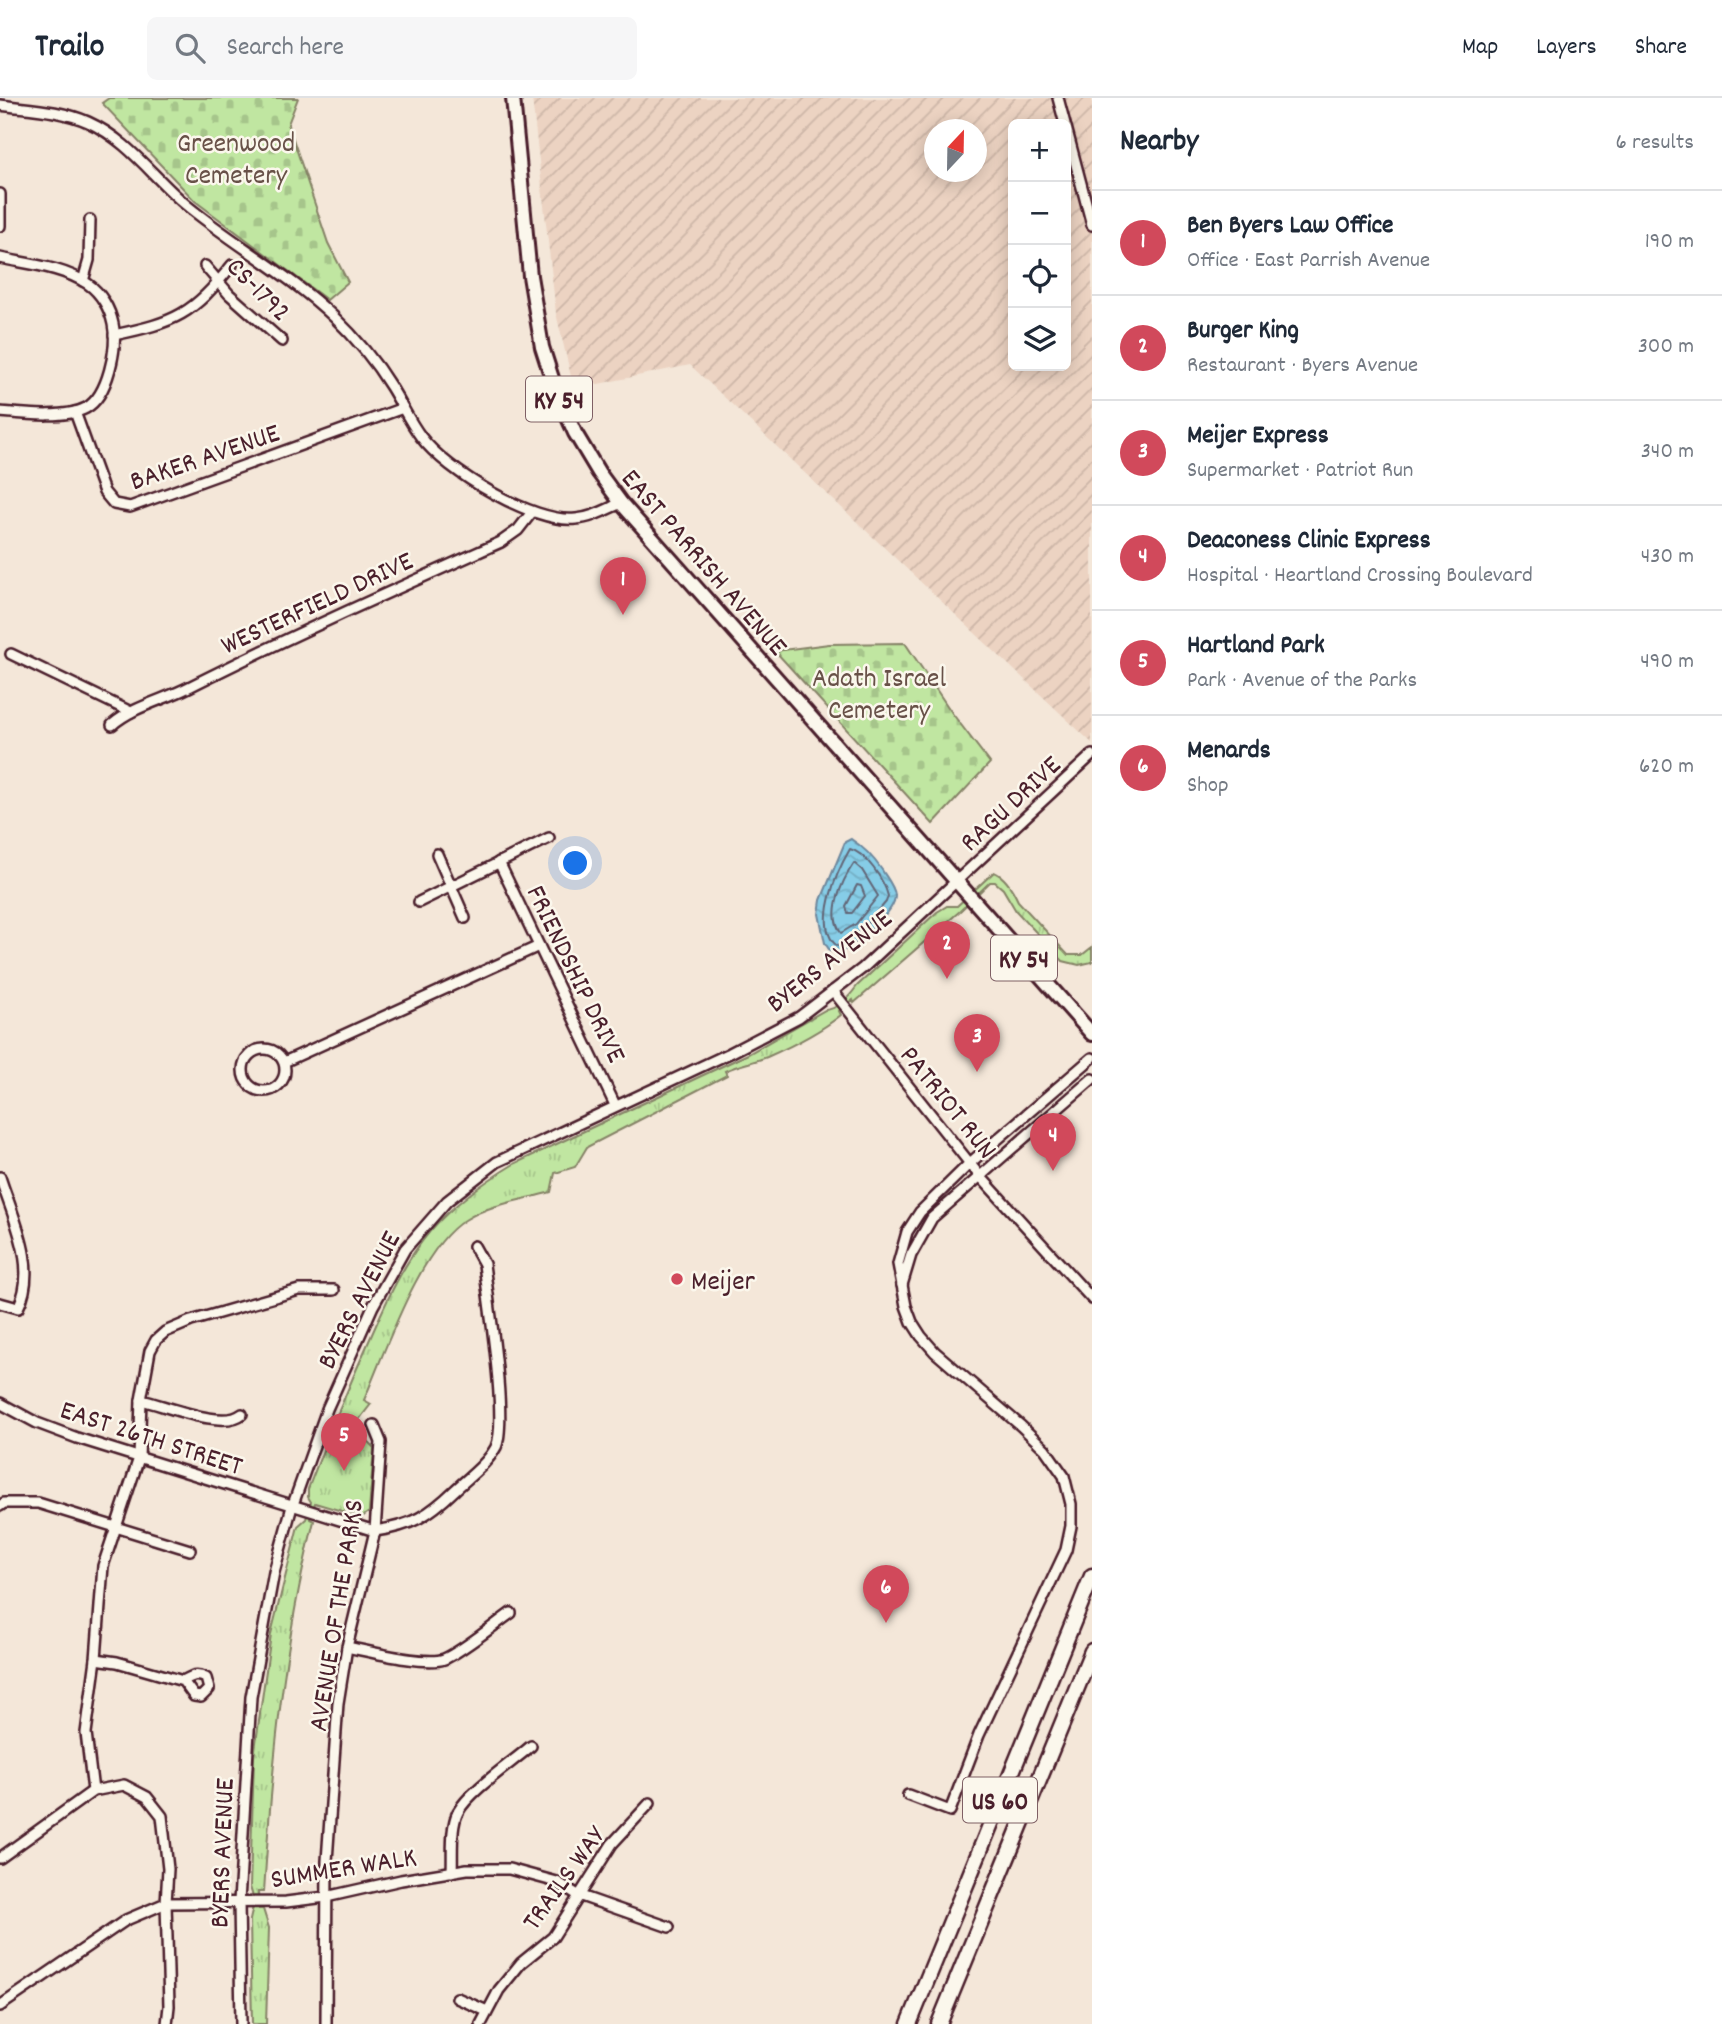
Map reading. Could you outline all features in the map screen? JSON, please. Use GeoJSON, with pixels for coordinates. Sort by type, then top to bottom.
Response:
{"type":"FeatureCollection","features":[{"type":"Feature","properties":{"kind":"highway","name":"US 60"},"geometry":{"type":"LineString","coordinates":[[909,2024],[1092,1576]]}},
{"type":"Feature","properties":{"kind":"highway","name":"US 60"},"geometry":{"type":"LineString","coordinates":[[939,2024],[1092,1651]]}},
{"type":"Feature","properties":{"kind":"highway"},"geometry":{"type":"LineString","coordinates":[[1032,1796],[1092,1676]]}},
{"type":"Feature","properties":{"kind":"main road","name":"EAST PARRISH AVENUE"},"geometry":{"type":"LineString","coordinates":[[513,98],[530,276],[542,347],[556,391],[575,433],[599,473],[621,503],[1092,1034]]}},
{"type":"Feature","properties":{"kind":"street"},"geometry":{"type":"LineString","coordinates":[[1058,98],[1063,119]]}},
{"type":"Feature","properties":{"kind":"street"},"geometry":{"type":"LineString","coordinates":[[0,105],[70,116],[86,121],[113,136],[184,203],[333,316],[368,355],[421,436],[451,467],[532,512],[556,519],[577,519],[594,515],[621,503]]}},
{"type":"Feature","properties":{"kind":"street"},"geometry":{"type":"LineString","coordinates":[[1071,148],[1092,225]]}},
{"type":"Feature","properties":{"kind":"street"},"geometry":{"type":"LineString","coordinates":[[0,194],[0,226]]}},
{"type":"Feature","properties":{"kind":"street"},"geometry":{"type":"LineString","coordinates":[[83,281],[89,260],[90,220]]}},
{"type":"Feature","properties":{"kind":"street"},"geometry":{"type":"LineString","coordinates":[[0,258],[55,270],[83,281],[103,300],[112,321],[114,335],[109,370],[102,390],[92,403],[75,412],[0,412]]}},
{"type":"Feature","properties":{"kind":"street"},"geometry":{"type":"LineString","coordinates":[[114,335],[156,327],[176,318],[202,300],[232,265]]}},
{"type":"Feature","properties":{"kind":"street","name":"CS-1792"},"geometry":{"type":"LineString","coordinates":[[205,266],[282,341]]}},
{"type":"Feature","properties":{"kind":"street","name":"BAKER AVENUE"},"geometry":{"type":"LineString","coordinates":[[75,412],[104,492],[114,504],[130,507],[403,408]]}},
{"type":"Feature","properties":{"kind":"street","name":"WESTERFIELD DRIVE"},"geometry":{"type":"LineString","coordinates":[[112,724],[131,712],[186,688],[281,640],[501,542],[518,530],[532,512]]}},
{"type":"Feature","properties":{"kind":"street"},"geometry":{"type":"LineString","coordinates":[[11,654],[131,712]]}},
{"type":"Feature","properties":{"kind":"street","name":"RAGU DRIVE"},"geometry":{"type":"LineString","coordinates":[[957,881],[1092,755]]}},
{"type":"Feature","properties":{"kind":"street"},"geometry":{"type":"LineString","coordinates":[[419,902],[549,838]]}},
{"type":"Feature","properties":{"kind":"street"},"geometry":{"type":"LineString","coordinates":[[437,854],[465,918]]}},
{"type":"Feature","properties":{"kind":"street","name":"FRIENDSHIP DRIVE"},"geometry":{"type":"LineString","coordinates":[[499,862],[615,1105]]}},
{"type":"Feature","properties":{"kind":"street","name":"BYERS AVENUE"},"geometry":{"type":"LineString","coordinates":[[241,2024],[239,1902],[251,1697],[274,1572],[293,1505],[324,1418],[393,1267],[418,1231],[447,1201],[498,1162],[730,1053],[787,1023],[863,968],[957,881]]}},
{"type":"Feature","properties":{"kind":"street"},"geometry":{"type":"LineString","coordinates":[[284,1062],[539,946]]}},
{"type":"Feature","properties":{"kind":"street","name":"PATRIOT RUN"},"geometry":{"type":"LineString","coordinates":[[833,991],[979,1175],[1092,1299]]}},
{"type":"Feature","properties":{"kind":"street"},"geometry":{"type":"LineString","coordinates":[[268,1049],[284,1062],[284,1076],[276,1088],[270,1091],[256,1090],[243,1075],[244,1061],[254,1051],[268,1049]]}},
{"type":"Feature","properties":{"kind":"street"},"geometry":{"type":"LineString","coordinates":[[908,1795],[950,1811],[979,1735],[1066,1550],[1071,1526],[1071,1504],[1064,1476],[1045,1449],[935,1352],[921,1336],[912,1322],[898,1264],[908,1233],[930,1200],[1092,1058]]}},
{"type":"Feature","properties":{"kind":"street"},"geometry":{"type":"LineString","coordinates":[[902,1286],[911,1255],[932,1218],[1092,1079]]}},
{"type":"Feature","properties":{"kind":"street"},"geometry":{"type":"LineString","coordinates":[[0,1177],[26,1265],[26,1288],[18,1308],[0,1303]]}},
{"type":"Feature","properties":{"kind":"street"},"geometry":{"type":"LineString","coordinates":[[375,1531],[402,1527],[438,1506],[475,1471],[496,1446],[499,1435],[498,1387],[484,1264],[474,1245]]}},
{"type":"Feature","properties":{"kind":"street"},"geometry":{"type":"LineString","coordinates":[[93,1791],[86,1733],[96,1659],[103,1566],[139,1458],[141,1400],[150,1351],[156,1340],[166,1332],[191,1321],[299,1290],[334,1290]]}},
{"type":"Feature","properties":{"kind":"street"},"geometry":{"type":"LineString","coordinates":[[141,1400],[219,1420],[237,1418],[242,1414]]}},
{"type":"Feature","properties":{"kind":"street","name":"EAST 26TH STREET"},"geometry":{"type":"LineString","coordinates":[[0,1403],[37,1423],[139,1458],[375,1531]]}},
{"type":"Feature","properties":{"kind":"street","name":"AVENUE OF THE PARKS"},"geometry":{"type":"LineString","coordinates":[[326,2024],[326,1897],[338,1703],[347,1647],[375,1531],[381,1442],[374,1425]]}},
{"type":"Feature","properties":{"kind":"street"},"geometry":{"type":"LineString","coordinates":[[0,1506],[4,1503],[38,1503],[190,1550]]}},
{"type":"Feature","properties":{"kind":"street"},"geometry":{"type":"LineString","coordinates":[[347,1647],[391,1657],[428,1661],[443,1659],[511,1613]]}},
{"type":"Feature","properties":{"kind":"street"},"geometry":{"type":"LineString","coordinates":[[96,1659],[117,1662],[183,1681]]}},
{"type":"Feature","properties":{"kind":"street"},"geometry":{"type":"LineString","coordinates":[[452,1872],[454,1824],[458,1812],[471,1797],[531,1746]]}},
{"type":"Feature","properties":{"kind":"street"},"geometry":{"type":"LineString","coordinates":[[0,1858],[93,1791],[124,1785],[147,1797],[162,1816],[168,1869],[167,2024]]}},
{"type":"Feature","properties":{"kind":"street","name":"TRAILS WAY"},"geometry":{"type":"LineString","coordinates":[[481,2024],[499,1990],[521,1963],[553,1937],[612,1844],[650,1803]]}},
{"type":"Feature","properties":{"kind":"street","name":"SUMMER WALK"},"geometry":{"type":"LineString","coordinates":[[0,2006],[126,1920],[166,1903],[286,1902],[326,1897],[452,1872],[509,1869],[557,1882],[578,1895],[669,1927]]}},
{"type":"Feature","properties":{"kind":"street"},"geometry":{"type":"LineString","coordinates":[[457,1997],[487,2011]]}},
{"type":"Feature","properties":{"kind":"shaded area"},"geometry":{"type":"Polygon","coordinates":[[[532,98],[1092,98],[1092,743],[690,365],[574,389],[556,313],[532,98]]]}},
{"type":"Feature","properties":{"kind":"green space","name":"Greenwood Cemetery"},"geometry":{"type":"Polygon","coordinates":[[[109,98],[298,98],[288,124],[328,243],[348,282],[327,300],[195,201],[102,103],[109,98]]]}},
{"type":"Feature","properties":{"kind":"green space","name":"Adath Israel Cemetery"},"geometry":{"type":"Polygon","coordinates":[[[905,643],[952,713],[990,763],[933,824],[775,651],[829,644],[905,643]]]}},
{"type":"Feature","properties":{"kind":"green space"},"geometry":{"type":"Polygon","coordinates":[[[994,872],[1006,880],[1018,901],[1068,955],[1082,955],[1092,947],[1092,962],[1079,965],[1063,961],[1016,911],[1003,889],[995,882],[990,882],[854,1003],[853,1000],[839,1011],[841,1015],[824,1027],[767,1057],[725,1071],[727,1075],[587,1147],[575,1167],[555,1173],[551,1192],[496,1206],[465,1220],[433,1253],[393,1329],[364,1400],[371,1404],[358,1421],[360,1433],[374,1448],[369,1512],[362,1517],[315,1503],[310,1519],[314,1521],[294,1613],[280,1705],[264,1892],[258,1892],[259,1909],[263,1909],[269,1928],[266,2024],[252,2024],[250,1920],[253,1900],[250,1887],[254,1757],[271,1634],[298,1526],[306,1519],[311,1502],[308,1489],[375,1326],[412,1256],[431,1230],[450,1211],[514,1164],[748,1054],[825,1010],[839,1005],[937,912],[947,906],[957,906],[994,872]]]}},
{"type":"Feature","properties":{"kind":"water"},"geometry":{"type":"Polygon","coordinates":[[[851,839],[875,861],[892,885],[895,895],[889,911],[882,919],[839,954],[830,951],[825,943],[819,914],[821,900],[845,842],[851,839]]]}},
{"type":"Feature","properties":{"kind":"place","name":"Ben Byers Law Office"},"geometry":{"type":"Point","coordinates":[623,615]}},
{"type":"Feature","properties":{"kind":"place","name":"Burger King"},"geometry":{"type":"Point","coordinates":[947,979]}},
{"type":"Feature","properties":{"kind":"place","name":"Meijer Express"},"geometry":{"type":"Point","coordinates":[977,1072]}},
{"type":"Feature","properties":{"kind":"place","name":"Deaconess Clinic Express"},"geometry":{"type":"Point","coordinates":[1053,1171]}},
{"type":"Feature","properties":{"kind":"place","name":"Meijer"},"geometry":{"type":"Point","coordinates":[677,1279]}},
{"type":"Feature","properties":{"kind":"place","name":"Hartland Park"},"geometry":{"type":"Point","coordinates":[344,1471]}},
{"type":"Feature","properties":{"kind":"place","name":"Menards"},"geometry":{"type":"Point","coordinates":[886,1623]}}]}
